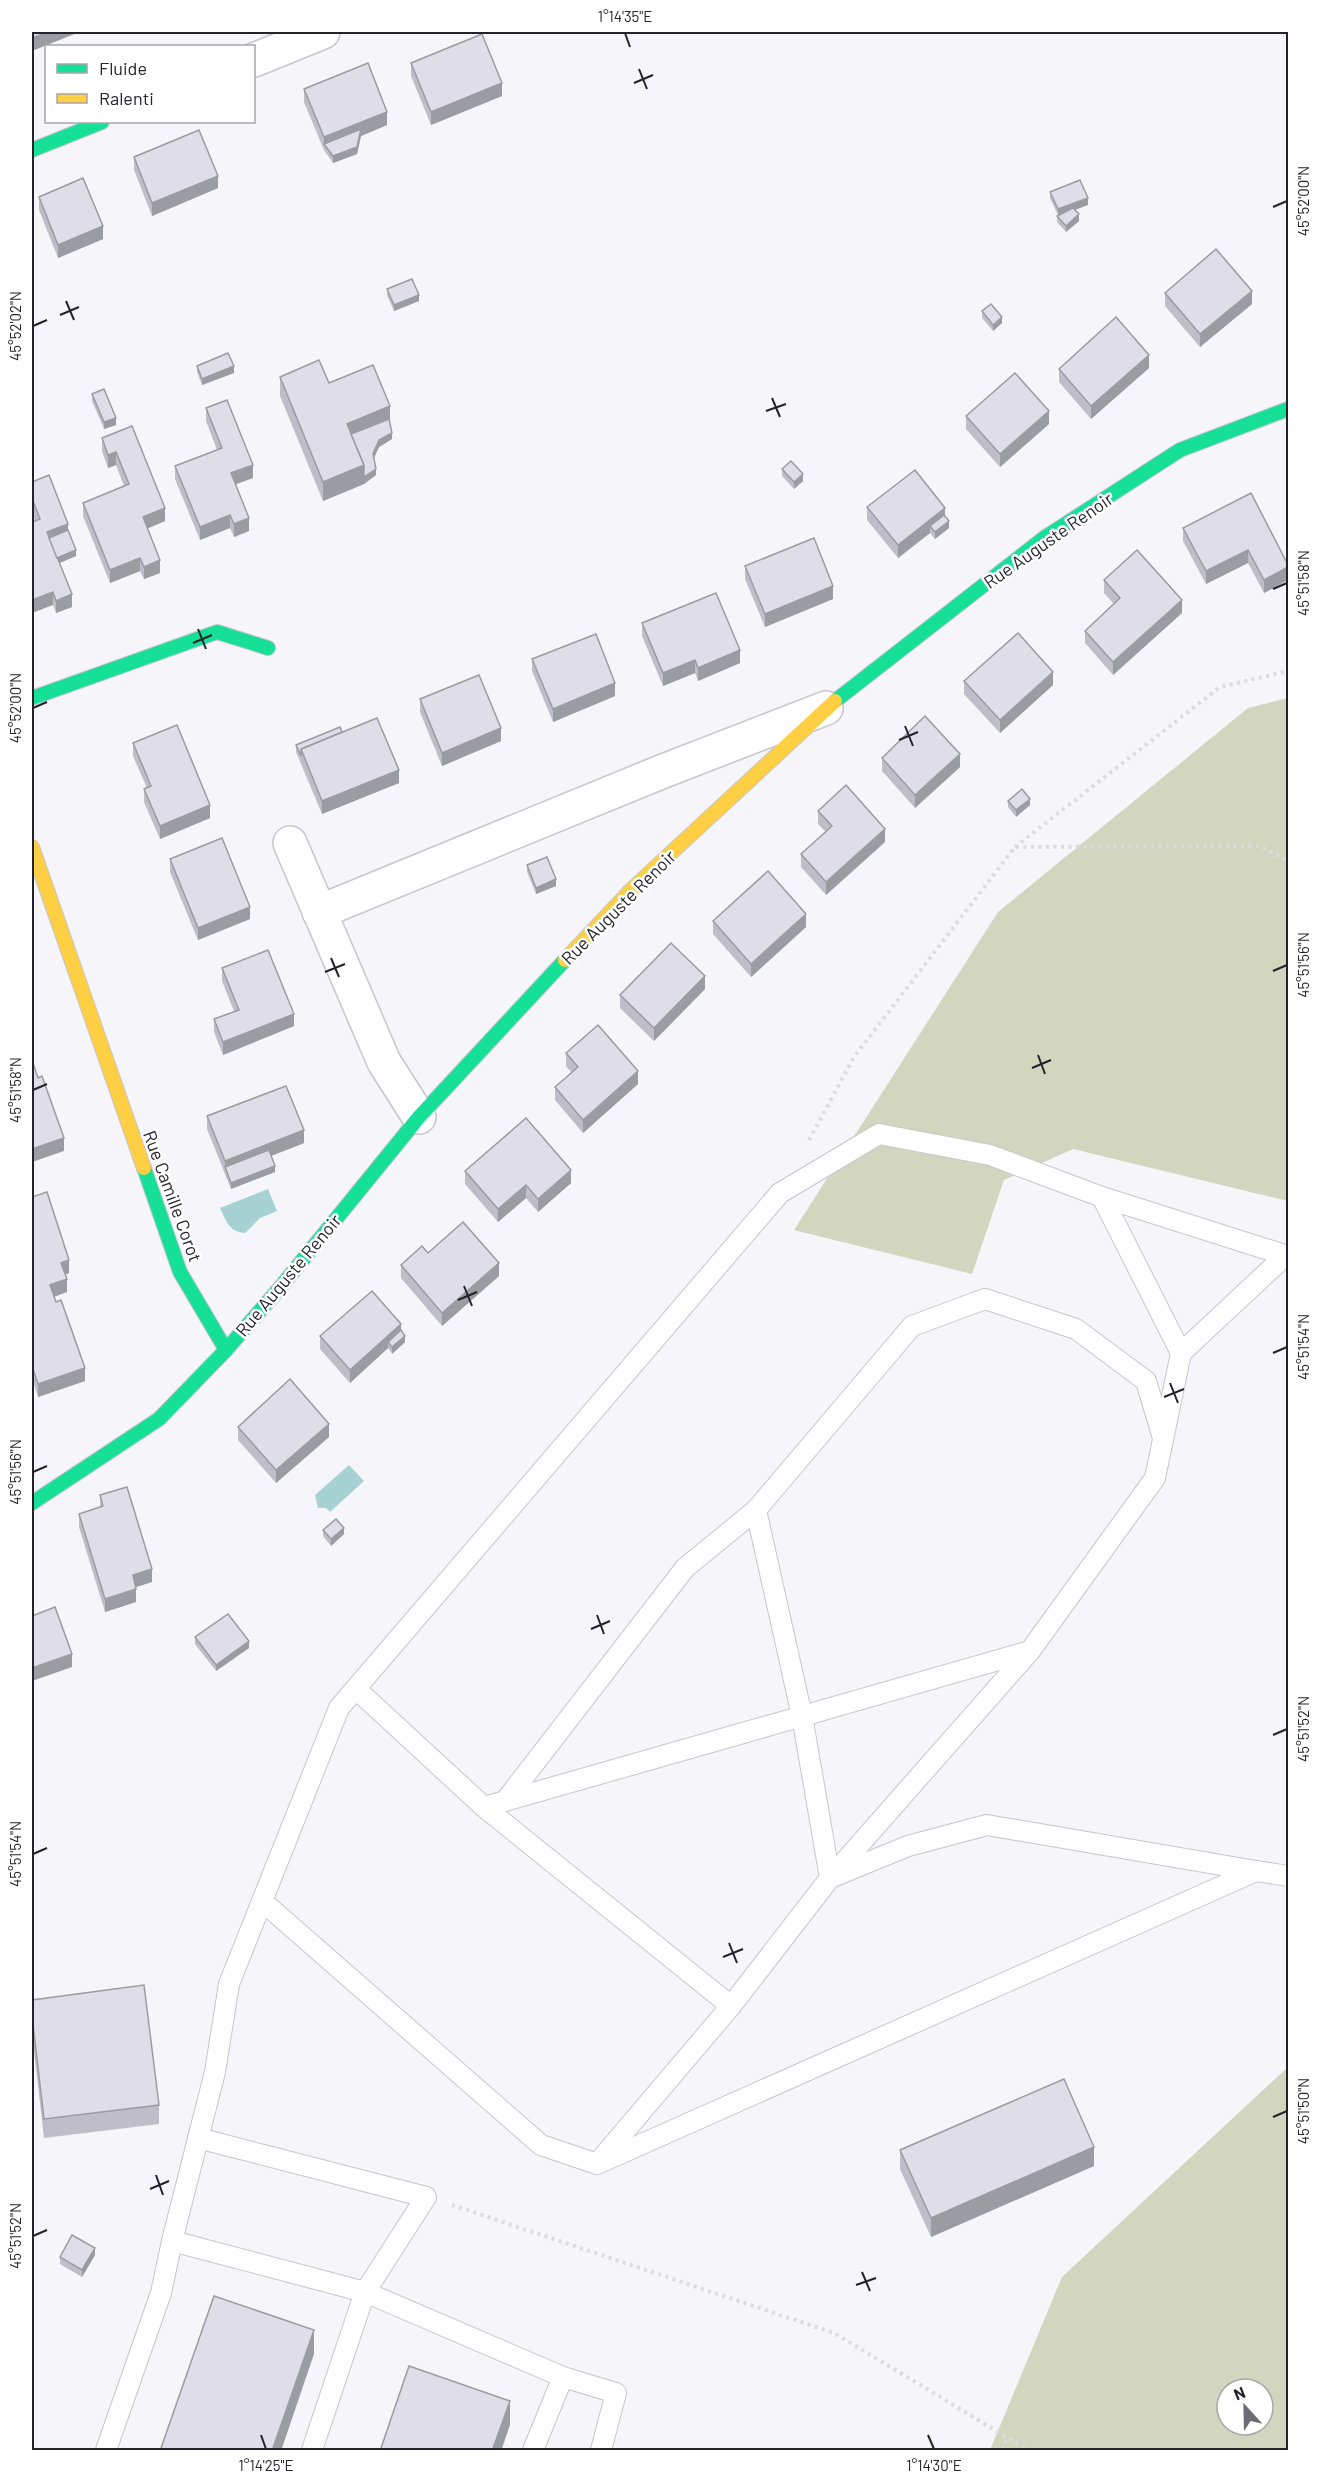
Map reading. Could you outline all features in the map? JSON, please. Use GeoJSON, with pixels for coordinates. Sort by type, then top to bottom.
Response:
{"type":"FeatureCollection","features":[{"type":"Feature","properties":{"kind":"street"},"geometry":{"type":"LineString","coordinates":[[255,60],[323,32]]}},
{"type":"Feature","properties":{"kind":"street"},"geometry":{"type":"LineString","coordinates":[[32,150],[100,123]]}},
{"type":"Feature","properties":{"kind":"street","name":"Rue Auguste Renoir"},"geometry":{"type":"LineString","coordinates":[[226,1350],[419,1117],[632,890],[828,708],[1064,526],[1180,450],[1288,409]]}},
{"type":"Feature","properties":{"kind":"street"},"geometry":{"type":"LineString","coordinates":[[32,698],[217,632],[268,648]]}},
{"type":"Feature","properties":{"kind":"street","name":"Rue Auguste Renoir"},"geometry":{"type":"LineString","coordinates":[[319,912],[661,772],[828,708]]}},
{"type":"Feature","properties":{"kind":"street"},"geometry":{"type":"LineString","coordinates":[[290,843],[384,1062],[419,1117]]}},
{"type":"Feature","properties":{"kind":"street","name":"Rue Camille Corot"},"geometry":{"type":"LineString","coordinates":[[32,847],[180,1272],[226,1350]]}},
{"type":"Feature","properties":{"kind":"street"},"geometry":{"type":"LineString","coordinates":[[32,1503],[159,1419],[226,1350]]}},
{"type":"Feature","properties":{"kind":"lane"},"geometry":{"type":"LineString","coordinates":[[106,2451],[162,2293],[172,2241],[215,2072],[229,1984],[339,1708],[780,1193],[879,1134],[990,1155],[1102,1197],[1287,1255],[1181,1353],[1155,1478],[1030,1651],[830,1878],[731,2006],[597,2164]]}},
{"type":"Feature","properties":{"kind":"lane"},"geometry":{"type":"LineString","coordinates":[[1102,1197],[1181,1353]]}},
{"type":"Feature","properties":{"kind":"lane"},"geometry":{"type":"LineString","coordinates":[[506,1800],[685,1568],[756,1510],[912,1326],[985,1299],[1076,1329],[1146,1381],[1163,1437]]}},
{"type":"Feature","properties":{"kind":"lane"},"geometry":{"type":"LineString","coordinates":[[756,1510],[802,1716],[830,1878]]}},
{"type":"Feature","properties":{"kind":"lane"},"geometry":{"type":"LineString","coordinates":[[484,1807],[1030,1651]]}},
{"type":"Feature","properties":{"kind":"lane"},"geometry":{"type":"LineString","coordinates":[[356,1689],[484,1807],[731,2006]]}},
{"type":"Feature","properties":{"kind":"lane"},"geometry":{"type":"LineString","coordinates":[[830,1878],[908,1846],[987,1826],[1288,1876]]}},
{"type":"Feature","properties":{"kind":"lane"},"geometry":{"type":"LineString","coordinates":[[262,1901],[541,2145],[597,2164],[1256,1871]]}},
{"type":"Feature","properties":{"kind":"lane"},"geometry":{"type":"LineString","coordinates":[[198,2138],[426,2197],[365,2292],[312,2451]]}},
{"type":"Feature","properties":{"kind":"lane"},"geometry":{"type":"LineString","coordinates":[[172,2241],[365,2292],[563,2377],[616,2393],[601,2451]]}},
{"type":"Feature","properties":{"kind":"lane"},"geometry":{"type":"LineString","coordinates":[[533,2451],[563,2377]]}},
{"type":"Feature","properties":{"kind":"path"},"geometry":{"type":"LineString","coordinates":[[808,1141],[854,1057],[1015,847],[1220,687],[1288,671]]}},
{"type":"Feature","properties":{"kind":"path"},"geometry":{"type":"LineString","coordinates":[[1015,847],[1260,846],[1288,861]]}},
{"type":"Feature","properties":{"kind":"path"},"geometry":{"type":"LineString","coordinates":[[426,2197],[834,2334],[1028,2451]]}},
{"type":"Feature","properties":{"kind":"path"},"geometry":{"type":"LineString","coordinates":[[1002,2451],[1007,2438]]}},
{"type":"Feature","properties":{"kind":"green space"},"geometry":{"type":"Polygon","coordinates":[[[1288,698],[1288,1201],[1073,1149],[1004,1180],[972,1274],[794,1230],[998,912],[1248,708],[1288,698]]]}},
{"type":"Feature","properties":{"kind":"green space"},"geometry":{"type":"Polygon","coordinates":[[[1288,2067],[1288,2450],[990,2450],[1062,2277],[1288,2067]]]}},
{"type":"Feature","properties":{"kind":"water"},"geometry":{"type":"Polygon","coordinates":[[[268,1189],[277,1211],[260,1218],[245,1233],[232,1228],[220,1208],[268,1189]]]}},
{"type":"Feature","properties":{"kind":"water"},"geometry":{"type":"Polygon","coordinates":[[[349,1465],[364,1481],[330,1512],[326,1508],[318,1508],[315,1495],[349,1465]]]}},
{"type":"Feature","properties":{"kind":"building"},"geometry":{"type":"Polygon","coordinates":[[[32,32],[48,32],[32,38],[32,32]]]}},
{"type":"Feature","properties":{"kind":"building"},"geometry":{"type":"Polygon","coordinates":[[[482,34],[502,83],[431,112],[411,63],[482,34]]]}},
{"type":"Feature","properties":{"kind":"building"},"geometry":{"type":"Polygon","coordinates":[[[368,63],[387,112],[324,137],[304,89],[368,63]]]}},
{"type":"Feature","properties":{"kind":"building"},"geometry":{"type":"Polygon","coordinates":[[[361,129],[357,147],[333,156],[324,144],[361,129]]]}},
{"type":"Feature","properties":{"kind":"building"},"geometry":{"type":"Polygon","coordinates":[[[199,130],[218,176],[152,203],[134,157],[199,130]]]}},
{"type":"Feature","properties":{"kind":"building"},"geometry":{"type":"Polygon","coordinates":[[[83,178],[103,226],[58,245],[39,197],[83,178]]]}},
{"type":"Feature","properties":{"kind":"building"},"geometry":{"type":"Polygon","coordinates":[[[1080,180],[1088,198],[1058,209],[1050,192],[1080,180]]]}},
{"type":"Feature","properties":{"kind":"building"},"geometry":{"type":"Polygon","coordinates":[[[1073,208],[1079,214],[1066,226],[1057,216],[1073,208]]]}},
{"type":"Feature","properties":{"kind":"building"},"geometry":{"type":"Polygon","coordinates":[[[1216,249],[1252,291],[1200,334],[1165,293],[1216,249]]]}},
{"type":"Feature","properties":{"kind":"building"},"geometry":{"type":"Polygon","coordinates":[[[412,279],[419,295],[394,305],[387,289],[412,279]]]}},
{"type":"Feature","properties":{"kind":"building"},"geometry":{"type":"Polygon","coordinates":[[[991,304],[1002,317],[993,325],[982,311],[991,304]]]}},
{"type":"Feature","properties":{"kind":"building"},"geometry":{"type":"Polygon","coordinates":[[[1116,317],[1149,355],[1091,406],[1059,369],[1116,317]]]}},
{"type":"Feature","properties":{"kind":"building"},"geometry":{"type":"Polygon","coordinates":[[[228,353],[234,366],[202,379],[197,366],[228,353]]]}},
{"type":"Feature","properties":{"kind":"building"},"geometry":{"type":"Polygon","coordinates":[[[319,360],[329,383],[373,365],[390,406],[347,424],[364,465],[323,482],[280,377],[319,360]]]}},
{"type":"Feature","properties":{"kind":"building"},"geometry":{"type":"Polygon","coordinates":[[[1015,373],[1049,411],[1000,454],[966,416],[1015,373]]]}},
{"type":"Feature","properties":{"kind":"building"},"geometry":{"type":"Polygon","coordinates":[[[104,389],[116,418],[104,422],[92,394],[104,389]]]}},
{"type":"Feature","properties":{"kind":"building"},"geometry":{"type":"Polygon","coordinates":[[[227,400],[253,465],[231,473],[249,518],[234,524],[230,515],[200,527],[175,466],[222,448],[206,408],[227,400]]]}},
{"type":"Feature","properties":{"kind":"building"},"geometry":{"type":"Polygon","coordinates":[[[389,419],[392,433],[379,440],[373,454],[376,469],[364,477],[364,465],[351,434],[389,419]]]}},
{"type":"Feature","properties":{"kind":"building"},"geometry":{"type":"Polygon","coordinates":[[[132,426],[165,508],[143,517],[160,560],[144,567],[140,558],[110,570],[83,503],[129,484],[116,452],[108,455],[102,438],[132,426]]]}},
{"type":"Feature","properties":{"kind":"building"},"geometry":{"type":"Polygon","coordinates":[[[791,461],[803,474],[794,482],[782,469],[791,461]]]}},
{"type":"Feature","properties":{"kind":"building"},"geometry":{"type":"Polygon","coordinates":[[[915,470],[945,508],[898,545],[867,507],[915,470]]]}},
{"type":"Feature","properties":{"kind":"building"},"geometry":{"type":"Polygon","coordinates":[[[49,475],[68,524],[47,532],[72,594],[56,601],[53,592],[32,600],[32,522],[40,519],[32,498],[32,482],[49,475]]]}},
{"type":"Feature","properties":{"kind":"building"},"geometry":{"type":"Polygon","coordinates":[[[1251,493],[1288,567],[1264,580],[1248,550],[1206,571],[1183,528],[1251,493]]]}},
{"type":"Feature","properties":{"kind":"building"},"geometry":{"type":"Polygon","coordinates":[[[944,515],[949,521],[935,532],[930,526],[944,515]]]}},
{"type":"Feature","properties":{"kind":"building"},"geometry":{"type":"Polygon","coordinates":[[[68,530],[76,550],[57,558],[49,538],[68,530]]]}},
{"type":"Feature","properties":{"kind":"building"},"geometry":{"type":"Polygon","coordinates":[[[814,538],[833,586],[765,614],[745,566],[814,538]]]}},
{"type":"Feature","properties":{"kind":"building"},"geometry":{"type":"Polygon","coordinates":[[[1137,550],[1182,600],[1113,662],[1085,631],[1120,598],[1104,580],[1137,550]]]}},
{"type":"Feature","properties":{"kind":"building"},"geometry":{"type":"Polygon","coordinates":[[[716,593],[740,650],[698,668],[695,660],[663,673],[642,623],[716,593]]]}},
{"type":"Feature","properties":{"kind":"building"},"geometry":{"type":"Polygon","coordinates":[[[1018,633],[1053,672],[1000,720],[964,681],[1018,633]]]}},
{"type":"Feature","properties":{"kind":"building"},"geometry":{"type":"Polygon","coordinates":[[[596,634],[615,683],[553,709],[532,659],[596,634]]]}},
{"type":"Feature","properties":{"kind":"building"},"geometry":{"type":"Polygon","coordinates":[[[479,675],[501,728],[442,753],[420,699],[479,675]]]}},
{"type":"Feature","properties":{"kind":"building"},"geometry":{"type":"Polygon","coordinates":[[[925,716],[960,754],[915,795],[882,758],[925,716]]]}},
{"type":"Feature","properties":{"kind":"building"},"geometry":{"type":"Polygon","coordinates":[[[377,718],[399,770],[322,801],[301,749],[377,718]]]}},
{"type":"Feature","properties":{"kind":"building"},"geometry":{"type":"Polygon","coordinates":[[[177,725],[210,805],[160,826],[144,789],[151,786],[133,743],[177,725]]]}},
{"type":"Feature","properties":{"kind":"building"},"geometry":{"type":"Polygon","coordinates":[[[340,727],[342,732],[301,749],[301,756],[296,745],[340,727]]]}},
{"type":"Feature","properties":{"kind":"building"},"geometry":{"type":"Polygon","coordinates":[[[846,785],[885,829],[826,882],[801,854],[832,826],[818,811],[846,785]]]}},
{"type":"Feature","properties":{"kind":"building"},"geometry":{"type":"Polygon","coordinates":[[[1022,789],[1030,799],[1016,810],[1008,801],[1022,789]]]}},
{"type":"Feature","properties":{"kind":"building"},"geometry":{"type":"Polygon","coordinates":[[[222,838],[250,907],[198,928],[170,859],[222,838]]]}},
{"type":"Feature","properties":{"kind":"building"},"geometry":{"type":"Polygon","coordinates":[[[547,857],[556,879],[536,888],[527,865],[547,857]]]}},
{"type":"Feature","properties":{"kind":"building"},"geometry":{"type":"Polygon","coordinates":[[[768,871],[806,914],[751,964],[713,921],[768,871]]]}},
{"type":"Feature","properties":{"kind":"building"},"geometry":{"type":"Polygon","coordinates":[[[671,943],[705,976],[654,1028],[620,995],[671,943]]]}},
{"type":"Feature","properties":{"kind":"building"},"geometry":{"type":"Polygon","coordinates":[[[268,950],[294,1014],[223,1042],[214,1019],[239,1010],[222,968],[268,950]]]}},
{"type":"Feature","properties":{"kind":"building"},"geometry":{"type":"Polygon","coordinates":[[[598,1025],[638,1071],[583,1120],[555,1087],[578,1067],[566,1053],[598,1025]]]}},
{"type":"Feature","properties":{"kind":"building"},"geometry":{"type":"Polygon","coordinates":[[[32,1060],[38,1078],[42,1076],[64,1138],[32,1149],[32,1060]]]}},
{"type":"Feature","properties":{"kind":"building"},"geometry":{"type":"Polygon","coordinates":[[[286,1086],[304,1130],[225,1161],[207,1116],[286,1086]]]}},
{"type":"Feature","properties":{"kind":"building"},"geometry":{"type":"Polygon","coordinates":[[[526,1118],[571,1170],[538,1199],[526,1185],[498,1209],[465,1171],[526,1118]]]}},
{"type":"Feature","properties":{"kind":"building"},"geometry":{"type":"Polygon","coordinates":[[[269,1150],[275,1166],[231,1183],[225,1167],[269,1150]]]}},
{"type":"Feature","properties":{"kind":"building"},"geometry":{"type":"Polygon","coordinates":[[[47,1192],[69,1260],[61,1263],[67,1279],[50,1285],[56,1302],[61,1300],[85,1368],[38,1384],[32,1366],[32,1197],[47,1192]]]}},
{"type":"Feature","properties":{"kind":"building"},"geometry":{"type":"Polygon","coordinates":[[[463,1222],[499,1263],[442,1313],[401,1265],[422,1246],[428,1253],[463,1222]]]}},
{"type":"Feature","properties":{"kind":"building"},"geometry":{"type":"Polygon","coordinates":[[[372,1291],[401,1324],[350,1370],[320,1336],[372,1291]]]}},
{"type":"Feature","properties":{"kind":"building"},"geometry":{"type":"Polygon","coordinates":[[[401,1330],[405,1336],[392,1347],[388,1342],[401,1330]]]}},
{"type":"Feature","properties":{"kind":"building"},"geometry":{"type":"Polygon","coordinates":[[[290,1379],[329,1424],[276,1470],[238,1427],[290,1379]]]}},
{"type":"Feature","properties":{"kind":"building"},"geometry":{"type":"Polygon","coordinates":[[[127,1487],[152,1569],[133,1575],[136,1589],[105,1599],[79,1514],[103,1506],[100,1495],[127,1487]]]}},
{"type":"Feature","properties":{"kind":"building"},"geometry":{"type":"Polygon","coordinates":[[[336,1519],[344,1528],[331,1539],[323,1530],[336,1519]]]}},
{"type":"Feature","properties":{"kind":"building"},"geometry":{"type":"Polygon","coordinates":[[[55,1607],[72,1654],[32,1668],[32,1616],[55,1607]]]}},
{"type":"Feature","properties":{"kind":"building"},"geometry":{"type":"Polygon","coordinates":[[[228,1614],[249,1641],[216,1665],[195,1637],[228,1614]]]}},
{"type":"Feature","properties":{"kind":"building"},"geometry":{"type":"Polygon","coordinates":[[[144,1985],[159,2105],[44,2119],[32,2000],[144,1985]]]}},
{"type":"Feature","properties":{"kind":"building"},"geometry":{"type":"Polygon","coordinates":[[[1064,2079],[1094,2147],[931,2218],[900,2150],[1064,2079]]]}},
{"type":"Feature","properties":{"kind":"building"},"geometry":{"type":"Polygon","coordinates":[[[72,2235],[95,2248],[82,2270],[60,2257],[72,2235]]]}},
{"type":"Feature","properties":{"kind":"building"},"geometry":{"type":"Polygon","coordinates":[[[214,2296],[314,2330],[272,2451],[160,2451],[214,2296]]]}},
{"type":"Feature","properties":{"kind":"building"},"geometry":{"type":"Polygon","coordinates":[[[409,2366],[510,2401],[492,2451],[380,2451],[409,2366]]]}},
{"type":"Feature","properties":{"kind":"traffic: fast"},"geometry":{"type":"LineString","coordinates":[[32,150],[100,123]]}},
{"type":"Feature","properties":{"kind":"traffic: fast"},"geometry":{"type":"LineString","coordinates":[[835,701],[1044,538],[1180,450],[1288,409]]}},
{"type":"Feature","properties":{"kind":"traffic: fast"},"geometry":{"type":"LineString","coordinates":[[32,698],[217,632],[268,648]]}},
{"type":"Feature","properties":{"kind":"traffic: fast"},"geometry":{"type":"LineString","coordinates":[[32,1503],[159,1419],[226,1350],[279,1289],[419,1117],[565,960]]}},
{"type":"Feature","properties":{"kind":"traffic: fast"},"geometry":{"type":"LineString","coordinates":[[144,1168],[180,1272],[226,1350]]}},
{"type":"Feature","properties":{"kind":"traffic: slow"},"geometry":{"type":"LineString","coordinates":[[565,960],[631,890],[835,701]]}},
{"type":"Feature","properties":{"kind":"traffic: slow"},"geometry":{"type":"LineString","coordinates":[[32,847],[144,1168]]}}]}
